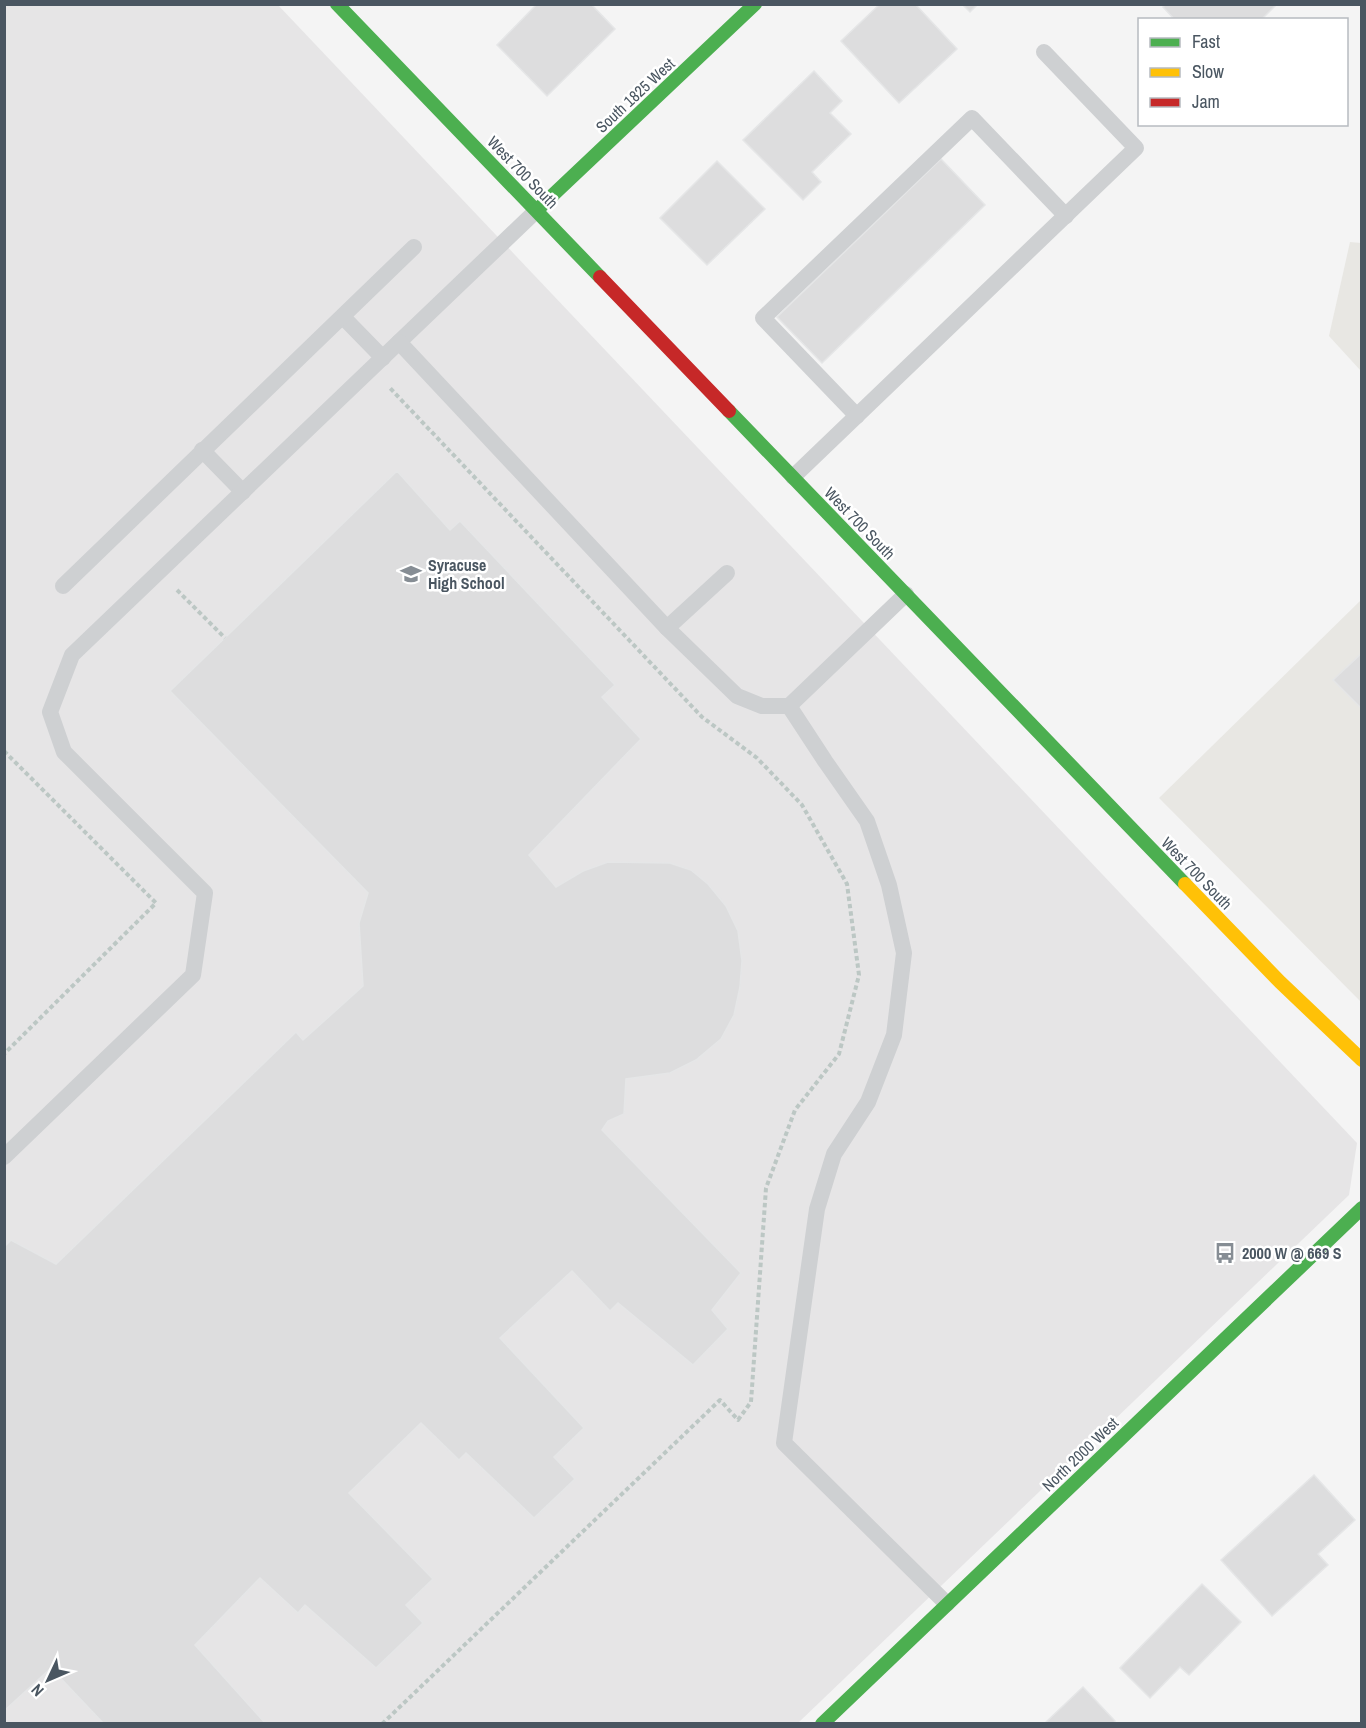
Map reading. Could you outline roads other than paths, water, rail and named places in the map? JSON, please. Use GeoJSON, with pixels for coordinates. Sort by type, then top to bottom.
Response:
{"type":"FeatureCollection","features":[{"type":"Feature","properties":{"kind":"street","name":"West 700 South"},"geometry":{"type":"LineString","coordinates":[[337,4],[1280,982],[1362,1060]]}},
{"type":"Feature","properties":{"kind":"street","name":"South 1825 West"},"geometry":{"type":"LineString","coordinates":[[537,210],[755,4]]}},
{"type":"Feature","properties":{"kind":"street","name":"North 2000 West"},"geometry":{"type":"LineString","coordinates":[[822,1724],[1362,1208]]}},
{"type":"Feature","properties":{"kind":"lane"},"geometry":{"type":"LineString","coordinates":[[793,477],[1136,148],[1044,52]]}},
{"type":"Feature","properties":{"kind":"lane"},"geometry":{"type":"LineString","coordinates":[[856,416],[763,318],[972,118],[1066,216]]}},
{"type":"Feature","properties":{"kind":"lane"},"geometry":{"type":"LineString","coordinates":[[4,1157],[193,975],[205,893],[64,752],[50,712],[72,655],[537,210]]}},
{"type":"Feature","properties":{"kind":"lane"},"geometry":{"type":"LineString","coordinates":[[63,586],[414,247]]}},
{"type":"Feature","properties":{"kind":"lane"},"geometry":{"type":"LineString","coordinates":[[343,317],[382,358]]}},
{"type":"Feature","properties":{"kind":"lane"},"geometry":{"type":"LineString","coordinates":[[399,342],[667,628],[737,696],[762,706],[789,706],[906,594]]}},
{"type":"Feature","properties":{"kind":"lane"},"geometry":{"type":"LineString","coordinates":[[202,450],[243,492]]}},
{"type":"Feature","properties":{"kind":"lane"},"geometry":{"type":"LineString","coordinates":[[667,628],[727,573]]}},
{"type":"Feature","properties":{"kind":"lane"},"geometry":{"type":"LineString","coordinates":[[789,706],[867,821],[889,885],[904,953],[894,1035],[868,1102],[834,1154],[817,1209],[784,1443],[947,1604]]}},
{"type":"Feature","properties":{"kind":"place","name":"Syracuse High School"},"geometry":{"type":"Point","coordinates":[411,574]}},
{"type":"Feature","properties":{"kind":"place","name":"2000 W @ 669 S"},"geometry":{"type":"Point","coordinates":[1225,1253]}}]}
